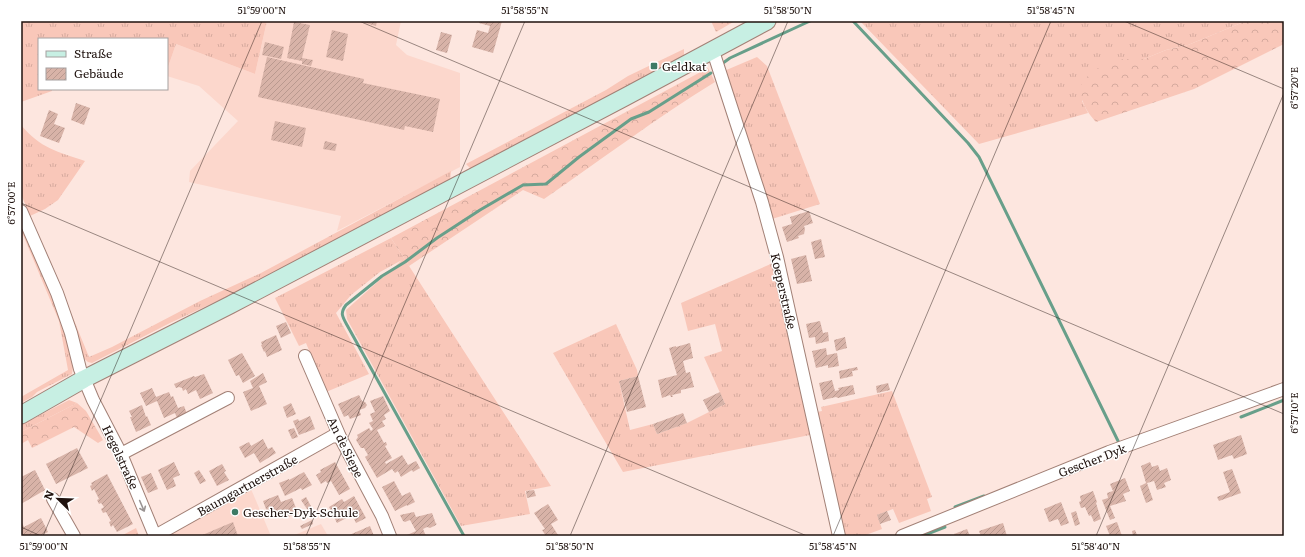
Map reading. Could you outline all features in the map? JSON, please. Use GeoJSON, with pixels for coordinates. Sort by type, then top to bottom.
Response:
{"type":"FeatureCollection","features":[{"type":"Feature","properties":{"kind":"main road"},"geometry":{"type":"LineString","coordinates":[[21,415],[84,379],[230,305],[713,51],[767,21]]}},
{"type":"Feature","properties":{"kind":"street","name":"Koeperstraße"},"geometry":{"type":"LineString","coordinates":[[713,51],[762,202],[777,257],[839,536]]}},
{"type":"Feature","properties":{"kind":"street","name":"Hegelstraße"},"geometry":{"type":"LineString","coordinates":[[21,211],[57,293],[71,333],[84,379],[121,454],[155,536]]}},
{"type":"Feature","properties":{"kind":"street","name":"An de Siepe"},"geometry":{"type":"LineString","coordinates":[[305,356],[340,437],[382,516],[390,536]]}},
{"type":"Feature","properties":{"kind":"street","name":"Gescher Dyk"},"geometry":{"type":"LineString","coordinates":[[902,536],[1109,452],[1284,389]]}},
{"type":"Feature","properties":{"kind":"street"},"geometry":{"type":"LineString","coordinates":[[121,454],[228,398]]}},
{"type":"Feature","properties":{"kind":"street","name":"Baumgartnerstraße"},"geometry":{"type":"LineString","coordinates":[[155,536],[334,436],[340,437]]}},
{"type":"Feature","properties":{"kind":"street"},"geometry":{"type":"LineString","coordinates":[[53,499],[74,536]]}},
{"type":"Feature","properties":{"kind":"shaded area"},"geometry":{"type":"Polygon","coordinates":[[[267,21],[401,21],[396,45],[407,55],[460,73],[460,167],[337,231],[341,216],[189,182],[190,171],[238,121],[199,86],[168,76],[168,67],[176,44],[255,74],[267,21]]]}},
{"type":"Feature","properties":{"kind":"shaded area","name":"Gescher-Dyk-Schule"},"geometry":{"type":"Polygon","coordinates":[[[251,489],[271,536],[169,536],[169,535],[251,489]]]}},
{"type":"Feature","properties":{"kind":"shaded area","name":"Gescher-Dyk-Schule"},"geometry":{"type":"Polygon","coordinates":[[[321,524],[328,536],[292,536],[321,524]]]}},
{"type":"Feature","properties":{"kind":"green space"},"geometry":{"type":"Polygon","coordinates":[[[21,21],[267,21],[255,74],[176,44],[168,67],[168,38],[38,38],[38,90],[52,91],[21,102],[21,21]]]}},
{"type":"Feature","properties":{"kind":"green space"},"geometry":{"type":"Polygon","coordinates":[[[711,21],[735,21],[716,32],[711,21]]]}},
{"type":"Feature","properties":{"kind":"green space"},"geometry":{"type":"Polygon","coordinates":[[[860,21],[1246,21],[1188,45],[1166,50],[1144,59],[1122,59],[1082,101],[1088,113],[979,144],[860,21]]]}},
{"type":"Feature","properties":{"kind":"green space"},"geometry":{"type":"Polygon","coordinates":[[[1246,21],[1284,21],[1284,44],[1194,89],[1096,122],[1085,106],[1080,87],[1090,73],[1106,63],[1122,59],[1144,59],[1166,50],[1188,45],[1246,21]]]}},
{"type":"Feature","properties":{"kind":"green space"},"geometry":{"type":"Polygon","coordinates":[[[684,49],[684,56],[471,169],[466,164],[606,90],[628,76],[684,49]]]}},
{"type":"Feature","properties":{"kind":"green space"},"geometry":{"type":"Polygon","coordinates":[[[757,57],[767,66],[820,204],[772,219],[724,71],[757,57]]]}},
{"type":"Feature","properties":{"kind":"green space"},"geometry":{"type":"Polygon","coordinates":[[[708,68],[715,82],[650,125],[544,199],[523,190],[409,266],[391,238],[708,68]]]}},
{"type":"Feature","properties":{"kind":"green space"},"geometry":{"type":"Polygon","coordinates":[[[21,125],[28,133],[42,144],[58,152],[85,161],[58,200],[45,209],[30,216],[21,194],[21,125]]]}},
{"type":"Feature","properties":{"kind":"green space"},"geometry":{"type":"Polygon","coordinates":[[[451,171],[450,181],[245,288],[170,323],[92,363],[88,362],[81,356],[71,313],[89,357],[112,347],[200,301],[261,273],[451,171]]]}},
{"type":"Feature","properties":{"kind":"green space"},"geometry":{"type":"Polygon","coordinates":[[[21,216],[64,323],[73,367],[72,374],[37,392],[32,397],[21,403],[21,397],[68,370],[59,321],[21,230],[21,216]]]}},
{"type":"Feature","properties":{"kind":"green space"},"geometry":{"type":"Polygon","coordinates":[[[391,238],[551,486],[525,491],[530,514],[461,526],[347,319],[346,310],[402,260],[380,272],[351,295],[336,313],[369,374],[326,392],[306,343],[299,346],[275,298],[391,238]]]}},
{"type":"Feature","properties":{"kind":"green space"},"geometry":{"type":"Polygon","coordinates":[[[773,263],[810,435],[623,472],[553,353],[616,324],[637,370],[638,376],[619,381],[630,430],[653,424],[657,434],[687,423],[725,404],[704,357],[722,351],[715,324],[688,331],[681,303],[773,263]]]}},
{"type":"Feature","properties":{"kind":"green space"},"geometry":{"type":"Polygon","coordinates":[[[892,391],[932,497],[927,499],[931,511],[899,523],[893,509],[877,515],[882,529],[863,536],[845,536],[817,412],[822,411],[821,407],[892,391]]]}},
{"type":"Feature","properties":{"kind":"green space"},"geometry":{"type":"Polygon","coordinates":[[[69,400],[77,403],[21,432],[21,425],[69,400]]]}},
{"type":"Feature","properties":{"kind":"green space"},"geometry":{"type":"Polygon","coordinates":[[[77,403],[86,411],[103,440],[98,443],[74,427],[32,448],[28,440],[21,444],[21,432],[77,403]]]}},
{"type":"Feature","properties":{"kind":"green space"},"geometry":{"type":"Polygon","coordinates":[[[136,528],[139,536],[121,536],[136,528]]]}},
{"type":"Feature","properties":{"kind":"building"},"geometry":{"type":"Polygon","coordinates":[[[359,21],[377,21],[376,26],[359,21]]]}},
{"type":"Feature","properties":{"kind":"building"},"geometry":{"type":"Polygon","coordinates":[[[479,21],[502,21],[493,53],[472,47],[477,30],[488,33],[490,26],[479,23],[479,21]]]}},
{"type":"Feature","properties":{"kind":"building"},"geometry":{"type":"Polygon","coordinates":[[[294,22],[310,25],[302,58],[313,60],[311,66],[302,64],[302,61],[287,58],[294,22]]]}},
{"type":"Feature","properties":{"kind":"building"},"geometry":{"type":"Polygon","coordinates":[[[332,30],[348,34],[343,61],[326,57],[332,30]]]}},
{"type":"Feature","properties":{"kind":"building"},"geometry":{"type":"Polygon","coordinates":[[[441,32],[452,35],[447,53],[436,50],[441,32]]]}},
{"type":"Feature","properties":{"kind":"building"},"geometry":{"type":"Polygon","coordinates":[[[265,42],[284,47],[281,59],[262,55],[265,42]]]}},
{"type":"Feature","properties":{"kind":"building"},"geometry":{"type":"Polygon","coordinates":[[[267,57],[364,79],[363,83],[440,99],[433,132],[405,126],[404,130],[258,97],[267,57]]]}},
{"type":"Feature","properties":{"kind":"building"},"geometry":{"type":"Polygon","coordinates":[[[76,103],[90,108],[84,125],[71,120],[76,103]]]}},
{"type":"Feature","properties":{"kind":"building"},"geometry":{"type":"Polygon","coordinates":[[[49,110],[58,114],[54,124],[65,128],[59,143],[40,136],[49,110]]]}},
{"type":"Feature","properties":{"kind":"building"},"geometry":{"type":"Polygon","coordinates":[[[275,121],[306,128],[302,147],[271,140],[275,121]]]}},
{"type":"Feature","properties":{"kind":"building"},"geometry":{"type":"Polygon","coordinates":[[[325,141],[337,144],[335,151],[323,149],[325,141]]]}},
{"type":"Feature","properties":{"kind":"building"},"geometry":{"type":"Polygon","coordinates":[[[809,211],[813,223],[804,226],[804,234],[798,236],[799,238],[787,242],[782,227],[792,224],[790,217],[809,211]]]}},
{"type":"Feature","properties":{"kind":"building"},"geometry":{"type":"Polygon","coordinates":[[[821,239],[825,257],[815,259],[811,242],[821,239]]]}},
{"type":"Feature","properties":{"kind":"building"},"geometry":{"type":"Polygon","coordinates":[[[806,255],[812,281],[797,284],[791,259],[806,255]]]}},
{"type":"Feature","properties":{"kind":"building"},"geometry":{"type":"Polygon","coordinates":[[[820,321],[823,333],[828,332],[829,341],[816,344],[815,337],[809,338],[806,324],[820,321]]]}},
{"type":"Feature","properties":{"kind":"building"},"geometry":{"type":"Polygon","coordinates":[[[286,322],[291,333],[281,338],[276,326],[286,322]]]}},
{"type":"Feature","properties":{"kind":"building"},"geometry":{"type":"Polygon","coordinates":[[[276,335],[282,350],[267,357],[261,342],[276,335]]]}},
{"type":"Feature","properties":{"kind":"building"},"geometry":{"type":"Polygon","coordinates":[[[845,337],[847,348],[836,351],[834,340],[845,337]]]}},
{"type":"Feature","properties":{"kind":"building"},"geometry":{"type":"Polygon","coordinates":[[[690,343],[693,358],[683,361],[686,373],[690,372],[694,387],[681,390],[681,393],[672,395],[673,397],[670,395],[662,398],[658,380],[677,375],[669,348],[690,343]]]}},
{"type":"Feature","properties":{"kind":"building"},"geometry":{"type":"Polygon","coordinates":[[[826,348],[827,355],[837,353],[839,366],[828,368],[828,365],[816,368],[812,351],[826,348]]]}},
{"type":"Feature","properties":{"kind":"building"},"geometry":{"type":"Polygon","coordinates":[[[242,353],[255,376],[243,383],[239,375],[236,376],[228,360],[242,353]]]}},
{"type":"Feature","properties":{"kind":"building"},"geometry":{"type":"Polygon","coordinates":[[[857,367],[858,370],[852,371],[853,376],[840,379],[839,371],[857,367]]]}},
{"type":"Feature","properties":{"kind":"building"},"geometry":{"type":"Polygon","coordinates":[[[263,373],[267,382],[259,386],[267,404],[251,411],[243,392],[253,388],[250,381],[263,373]]]}},
{"type":"Feature","properties":{"kind":"building"},"geometry":{"type":"Polygon","coordinates":[[[204,374],[213,393],[200,399],[196,390],[188,394],[186,389],[183,391],[182,388],[176,388],[174,384],[194,376],[204,374]]]}},
{"type":"Feature","properties":{"kind":"building"},"geometry":{"type":"Polygon","coordinates":[[[638,376],[646,407],[627,412],[619,381],[638,376]]]}},
{"type":"Feature","properties":{"kind":"building"},"geometry":{"type":"Polygon","coordinates":[[[832,380],[835,391],[839,390],[838,388],[853,385],[855,394],[823,400],[819,383],[832,380]]]}},
{"type":"Feature","properties":{"kind":"building"},"geometry":{"type":"Polygon","coordinates":[[[888,383],[890,390],[877,393],[876,386],[888,383]]]}},
{"type":"Feature","properties":{"kind":"building"},"geometry":{"type":"Polygon","coordinates":[[[152,388],[156,397],[169,392],[171,397],[173,396],[178,408],[184,406],[187,414],[177,418],[175,413],[164,418],[157,401],[146,406],[140,393],[152,388]]]}},
{"type":"Feature","properties":{"kind":"building"},"geometry":{"type":"Polygon","coordinates":[[[720,392],[725,404],[709,412],[703,400],[720,392]]]}},
{"type":"Feature","properties":{"kind":"building"},"geometry":{"type":"Polygon","coordinates":[[[359,395],[362,401],[367,405],[365,408],[359,410],[361,415],[350,419],[348,415],[344,417],[338,404],[359,395]]]}},
{"type":"Feature","properties":{"kind":"building"},"geometry":{"type":"Polygon","coordinates":[[[383,396],[390,411],[384,415],[386,419],[382,421],[385,426],[377,430],[384,443],[386,442],[387,445],[385,446],[392,458],[385,462],[386,464],[402,455],[408,465],[416,461],[420,468],[413,472],[412,470],[401,477],[398,471],[395,473],[392,469],[377,478],[365,457],[368,455],[364,448],[361,448],[356,440],[358,437],[357,435],[369,428],[371,431],[373,429],[369,423],[373,421],[370,414],[375,412],[370,401],[383,396]]]}},
{"type":"Feature","properties":{"kind":"building"},"geometry":{"type":"Polygon","coordinates":[[[291,403],[296,414],[287,418],[283,407],[291,403]]]}},
{"type":"Feature","properties":{"kind":"building"},"geometry":{"type":"Polygon","coordinates":[[[142,405],[146,417],[147,416],[151,425],[136,432],[129,411],[142,405]]]}},
{"type":"Feature","properties":{"kind":"building"},"geometry":{"type":"Polygon","coordinates":[[[683,413],[687,423],[657,434],[653,424],[683,413]]]}},
{"type":"Feature","properties":{"kind":"building"},"geometry":{"type":"Polygon","coordinates":[[[310,416],[315,429],[299,435],[293,421],[298,419],[299,421],[310,416]]]}},
{"type":"Feature","properties":{"kind":"building"},"geometry":{"type":"Polygon","coordinates":[[[294,428],[298,437],[292,439],[288,430],[294,428]]]}},
{"type":"Feature","properties":{"kind":"building"},"geometry":{"type":"Polygon","coordinates":[[[1241,435],[1247,454],[1234,459],[1232,455],[1218,460],[1213,445],[1241,435]]]}},
{"type":"Feature","properties":{"kind":"building"},"geometry":{"type":"Polygon","coordinates":[[[263,439],[268,449],[272,447],[276,453],[260,463],[254,453],[245,458],[239,447],[249,442],[251,446],[263,439]]]}},
{"type":"Feature","properties":{"kind":"building"},"geometry":{"type":"Polygon","coordinates":[[[77,448],[88,468],[56,484],[46,464],[77,448]]]}},
{"type":"Feature","properties":{"kind":"building"},"geometry":{"type":"Polygon","coordinates":[[[174,462],[180,475],[173,478],[176,486],[167,490],[158,470],[174,462]]]}},
{"type":"Feature","properties":{"kind":"building"},"geometry":{"type":"Polygon","coordinates":[[[335,462],[350,489],[339,495],[331,481],[327,483],[326,481],[321,484],[316,475],[321,472],[320,470],[335,462]]]}},
{"type":"Feature","properties":{"kind":"building"},"geometry":{"type":"Polygon","coordinates":[[[1150,462],[1152,467],[1158,465],[1160,471],[1167,468],[1171,480],[1164,483],[1166,487],[1157,490],[1154,481],[1147,483],[1153,500],[1146,503],[1140,486],[1146,483],[1141,466],[1150,462]]]}},
{"type":"Feature","properties":{"kind":"building"},"geometry":{"type":"Polygon","coordinates":[[[222,464],[226,471],[224,472],[229,480],[217,486],[209,471],[222,464]]]}},
{"type":"Feature","properties":{"kind":"building"},"geometry":{"type":"Polygon","coordinates":[[[1232,469],[1241,493],[1219,501],[1217,497],[1230,492],[1223,472],[1232,469]]]}},
{"type":"Feature","properties":{"kind":"building"},"geometry":{"type":"Polygon","coordinates":[[[35,470],[45,490],[21,504],[21,477],[35,470]]]}},
{"type":"Feature","properties":{"kind":"building"},"geometry":{"type":"Polygon","coordinates":[[[199,470],[206,481],[200,484],[194,473],[199,470]]]}},
{"type":"Feature","properties":{"kind":"building"},"geometry":{"type":"Polygon","coordinates":[[[304,472],[312,485],[302,490],[301,488],[285,496],[279,483],[289,480],[304,472]]]}},
{"type":"Feature","properties":{"kind":"building"},"geometry":{"type":"Polygon","coordinates":[[[151,473],[158,489],[148,493],[141,477],[151,473]]]}},
{"type":"Feature","properties":{"kind":"building"},"geometry":{"type":"Polygon","coordinates":[[[107,474],[133,524],[117,532],[113,525],[111,527],[109,522],[111,521],[106,512],[103,513],[101,509],[104,507],[101,503],[99,504],[97,500],[99,499],[94,489],[92,491],[90,486],[92,485],[91,483],[107,474]]]}},
{"type":"Feature","properties":{"kind":"building"},"geometry":{"type":"Polygon","coordinates":[[[1125,478],[1130,491],[1123,494],[1126,501],[1110,506],[1115,518],[1110,520],[1102,500],[1108,498],[1107,493],[1113,491],[1110,484],[1125,478]]]}},
{"type":"Feature","properties":{"kind":"building"},"geometry":{"type":"Polygon","coordinates":[[[394,481],[402,496],[410,492],[415,502],[395,511],[382,487],[394,481]]]}},
{"type":"Feature","properties":{"kind":"building"},"geometry":{"type":"Polygon","coordinates":[[[534,490],[536,496],[527,498],[526,491],[534,490]]]}},
{"type":"Feature","properties":{"kind":"building"},"geometry":{"type":"Polygon","coordinates":[[[1093,491],[1101,519],[1094,522],[1091,515],[1089,516],[1085,507],[1081,508],[1079,502],[1081,501],[1080,496],[1093,491]]]}},
{"type":"Feature","properties":{"kind":"building"},"geometry":{"type":"Polygon","coordinates":[[[278,495],[281,502],[292,498],[298,513],[286,518],[283,511],[269,517],[263,501],[278,495]]]}},
{"type":"Feature","properties":{"kind":"building"},"geometry":{"type":"Polygon","coordinates":[[[354,496],[366,518],[356,523],[354,514],[337,523],[329,507],[342,499],[344,502],[354,496]]]}},
{"type":"Feature","properties":{"kind":"building"},"geometry":{"type":"Polygon","coordinates":[[[306,497],[313,510],[309,512],[301,500],[306,497]]]}},
{"type":"Feature","properties":{"kind":"building"},"geometry":{"type":"Polygon","coordinates":[[[1061,502],[1069,523],[1061,526],[1058,519],[1049,522],[1044,509],[1061,502]]]}},
{"type":"Feature","properties":{"kind":"building"},"geometry":{"type":"Polygon","coordinates":[[[548,504],[558,520],[551,524],[558,535],[557,536],[546,536],[542,530],[545,529],[534,513],[548,504]]]}},
{"type":"Feature","properties":{"kind":"building"},"geometry":{"type":"Polygon","coordinates":[[[887,511],[891,520],[880,524],[877,515],[887,511]]]}},
{"type":"Feature","properties":{"kind":"building"},"geometry":{"type":"Polygon","coordinates":[[[1076,511],[1080,524],[1075,526],[1071,513],[1076,511]]]}},
{"type":"Feature","properties":{"kind":"building"},"geometry":{"type":"Polygon","coordinates":[[[414,512],[416,517],[432,513],[436,524],[437,523],[436,525],[430,528],[427,527],[423,529],[426,536],[405,536],[416,531],[410,520],[405,522],[403,521],[400,515],[414,512]]]}},
{"type":"Feature","properties":{"kind":"building"},"geometry":{"type":"Polygon","coordinates":[[[41,518],[48,532],[40,536],[21,536],[21,521],[24,527],[41,518]]]}},
{"type":"Feature","properties":{"kind":"building"},"geometry":{"type":"Polygon","coordinates":[[[312,520],[313,524],[302,529],[300,526],[312,520]]]}},
{"type":"Feature","properties":{"kind":"building"},"geometry":{"type":"Polygon","coordinates":[[[233,522],[238,536],[200,536],[233,522]]]}},
{"type":"Feature","properties":{"kind":"building"},"geometry":{"type":"Polygon","coordinates":[[[1117,522],[1122,536],[1110,536],[1106,526],[1117,522]]]}},
{"type":"Feature","properties":{"kind":"building"},"geometry":{"type":"Polygon","coordinates":[[[1003,523],[1007,536],[981,536],[979,531],[1003,523]]]}},
{"type":"Feature","properties":{"kind":"building"},"geometry":{"type":"Polygon","coordinates":[[[370,526],[374,536],[347,536],[370,526]]]}},
{"type":"Feature","properties":{"kind":"building"},"geometry":{"type":"Polygon","coordinates":[[[967,529],[970,536],[955,536],[954,534],[967,529]]]}},
{"type":"Feature","properties":{"kind":"building"},"geometry":{"type":"Polygon","coordinates":[[[1135,530],[1137,535],[1133,536],[1132,531],[1135,530]]]}},
{"type":"Feature","properties":{"kind":"waterway"},"geometry":{"type":"LineString","coordinates":[[723,63],[730,58],[810,21]]}},
{"type":"Feature","properties":{"kind":"waterway"},"geometry":{"type":"LineString","coordinates":[[853,21],[968,143],[979,157],[1120,445]]}},
{"type":"Feature","properties":{"kind":"waterway"},"geometry":{"type":"LineString","coordinates":[[464,536],[345,322],[342,315],[344,308],[382,276],[405,262],[437,238],[480,210],[523,185],[546,184],[579,157],[631,119],[649,112],[711,73]]}},
{"type":"Feature","properties":{"kind":"waterway"},"geometry":{"type":"LineString","coordinates":[[1241,417],[1284,400]]}},
{"type":"Feature","properties":{"kind":"waterway"},"geometry":{"type":"LineString","coordinates":[[955,507],[984,496]]}},
{"type":"Feature","properties":{"kind":"waterway"},"geometry":{"type":"LineString","coordinates":[[922,536],[945,527]]}},
{"type":"Feature","properties":{"kind":"place","name":"Geldkat"},"geometry":{"type":"Point","coordinates":[654,66]}},
{"type":"Feature","properties":{"kind":"place","name":"Gescher-Dyk-Schule"},"geometry":{"type":"Point","coordinates":[235,512]}}]}
